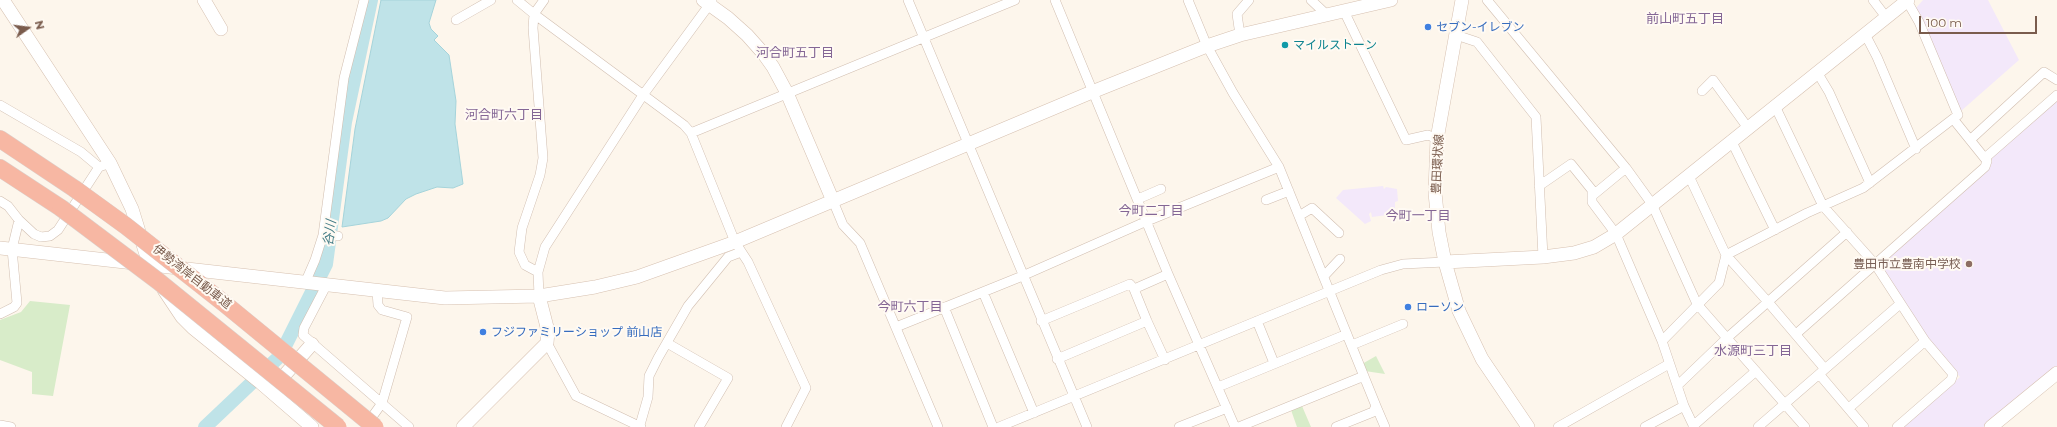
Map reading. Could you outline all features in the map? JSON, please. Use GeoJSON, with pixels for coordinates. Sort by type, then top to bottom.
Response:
{"type":"FeatureCollection","features":[{"type":"Feature","properties":{"kind":"highway","name":"伊勢湾岸自動車道"},"geometry":{"type":"LineString","coordinates":[[0,138],[75,188],[126,226],[225,304],[375,427]]}},
{"type":"Feature","properties":{"kind":"highway","name":"伊勢湾岸自動車道"},"geometry":{"type":"LineString","coordinates":[[0,168],[60,208],[158,281],[338,427]]}},
{"type":"Feature","properties":{"kind":"highway"},"geometry":{"type":"LineString","coordinates":[[0,175],[60,208]]}},
{"type":"Feature","properties":{"kind":"street"},"geometry":{"type":"LineString","coordinates":[[3,0],[132,209],[148,264],[182,317],[212,345],[266,387],[312,427]]}},
{"type":"Feature","properties":{"kind":"street"},"geometry":{"type":"LineString","coordinates":[[204,0],[221,29]]}},
{"type":"Feature","properties":{"kind":"street"},"geometry":{"type":"LineString","coordinates":[[305,283],[324,235],[344,78],[364,0]]}},
{"type":"Feature","properties":{"kind":"street"},"geometry":{"type":"LineString","coordinates":[[456,20],[491,0]]}},
{"type":"Feature","properties":{"kind":"street"},"geometry":{"type":"LineString","coordinates":[[517,0],[643,94],[691,133],[738,247],[748,262],[806,388],[786,427]]}},
{"type":"Feature","properties":{"kind":"street"},"geometry":{"type":"LineString","coordinates":[[538,272],[525,265],[519,252],[522,228],[540,175],[543,158],[533,28],[534,14],[544,0]]}},
{"type":"Feature","properties":{"kind":"street"},"geometry":{"type":"LineString","coordinates":[[908,0],[1041,321],[1087,427]]}},
{"type":"Feature","properties":{"kind":"street"},"geometry":{"type":"LineString","coordinates":[[691,133],[1015,0]]}},
{"type":"Feature","properties":{"kind":"street"},"geometry":{"type":"LineString","coordinates":[[1055,0],[1168,274],[1235,427]]}},
{"type":"Feature","properties":{"kind":"street"},"geometry":{"type":"LineString","coordinates":[[1188,0],[1207,46],[1233,93],[1279,168],[1385,427]]}},
{"type":"Feature","properties":{"kind":"street"},"geometry":{"type":"LineString","coordinates":[[1240,36],[1237,14],[1249,0]]}},
{"type":"Feature","properties":{"kind":"street"},"geometry":{"type":"LineString","coordinates":[[1311,0],[1327,15]]}},
{"type":"Feature","properties":{"kind":"street"},"geometry":{"type":"LineString","coordinates":[[6,248],[326,286],[446,298],[476,299],[539,296],[595,287],[627,280],[738,247],[833,201],[1092,92],[1207,46],[1240,36],[1391,0]]}},
{"type":"Feature","properties":{"kind":"street","name":"豊田環状線"},"geometry":{"type":"LineString","coordinates":[[1462,0],[1437,139],[1435,193],[1439,232],[1445,262],[1459,311],[1476,347],[1528,427]]}},
{"type":"Feature","properties":{"kind":"street"},"geometry":{"type":"LineString","coordinates":[[1487,0],[1626,168],[1652,204],[1697,304],[1786,403],[1805,427]]}},
{"type":"Feature","properties":{"kind":"street"},"geometry":{"type":"LineString","coordinates":[[1873,0],[1886,17]]}},
{"type":"Feature","properties":{"kind":"street"},"geometry":{"type":"LineString","coordinates":[[999,427],[1074,398],[1381,270],[1403,264],[1574,253],[1594,247],[1616,234],[1907,1],[1919,22],[1958,115],[1954,120],[1863,188],[1823,206],[1726,255],[1719,282],[1662,341]]}},
{"type":"Feature","properties":{"kind":"street"},"geometry":{"type":"LineString","coordinates":[[738,247],[688,306],[658,358],[649,376],[648,397],[640,426],[576,396],[547,343],[548,331],[539,296],[538,272],[545,247],[643,94],[708,2],[728,18],[763,52],[787,94],[843,225],[860,243],[938,427]]}},
{"type":"Feature","properties":{"kind":"street"},"geometry":{"type":"LineString","coordinates":[[1344,11],[1406,140],[1428,135],[1437,139]]}},
{"type":"Feature","properties":{"kind":"street"},"geometry":{"type":"LineString","coordinates":[[1456,34],[1477,42],[1536,117],[1543,256]]}},
{"type":"Feature","properties":{"kind":"street"},"geometry":{"type":"LineString","coordinates":[[1865,34],[1875,51],[1916,149]]}},
{"type":"Feature","properties":{"kind":"street"},"geometry":{"type":"LineString","coordinates":[[1817,72],[1832,99],[1870,183]]}},
{"type":"Feature","properties":{"kind":"street"},"geometry":{"type":"LineString","coordinates":[[1970,140],[2044,72],[2057,80]]}},
{"type":"Feature","properties":{"kind":"street"},"geometry":{"type":"LineString","coordinates":[[1702,91],[1713,80],[1748,128]]}},
{"type":"Feature","properties":{"kind":"street"},"geometry":{"type":"LineString","coordinates":[[1985,158],[2057,95]]}},
{"type":"Feature","properties":{"kind":"street"},"geometry":{"type":"LineString","coordinates":[[0,105],[104,165]]}},
{"type":"Feature","properties":{"kind":"street"},"geometry":{"type":"LineString","coordinates":[[1775,106],[1823,206],[1875,264],[1925,341],[1953,374],[1951,380],[1897,427]]}},
{"type":"Feature","properties":{"kind":"street"},"geometry":{"type":"LineString","coordinates":[[1796,334],[1985,167],[1987,161],[1954,120]]}},
{"type":"Feature","properties":{"kind":"street"},"geometry":{"type":"LineString","coordinates":[[1732,142],[1775,230]]}},
{"type":"Feature","properties":{"kind":"street"},"geometry":{"type":"LineString","coordinates":[[1539,186],[1571,164],[1592,190],[1592,202],[1616,234],[1662,341],[1684,406],[1694,427],[1756,371]]}},
{"type":"Feature","properties":{"kind":"street"},"geometry":{"type":"LineString","coordinates":[[0,201],[8,206],[19,220],[34,234],[41,237],[50,236],[58,230],[104,165]]}},
{"type":"Feature","properties":{"kind":"street"},"geometry":{"type":"LineString","coordinates":[[896,327],[983,292],[1147,221],[1279,168]]}},
{"type":"Feature","properties":{"kind":"street"},"geometry":{"type":"LineString","coordinates":[[1592,196],[1626,168]]}},
{"type":"Feature","properties":{"kind":"street"},"geometry":{"type":"LineString","coordinates":[[1689,176],[1726,255],[1796,334],[1822,372],[1864,427]]}},
{"type":"Feature","properties":{"kind":"street"},"geometry":{"type":"LineString","coordinates":[[1138,199],[1160,189]]}},
{"type":"Feature","properties":{"kind":"street"},"geometry":{"type":"LineString","coordinates":[[1266,200],[1289,191]]}},
{"type":"Feature","properties":{"kind":"street"},"geometry":{"type":"LineString","coordinates":[[1299,216],[1312,208],[1339,233]]}},
{"type":"Feature","properties":{"kind":"street"},"geometry":{"type":"LineString","coordinates":[[0,314],[14,307],[17,303],[6,248],[19,220]]}},
{"type":"Feature","properties":{"kind":"street"},"geometry":{"type":"LineString","coordinates":[[1678,385],[1727,338],[1847,232]]}},
{"type":"Feature","properties":{"kind":"street"},"geometry":{"type":"LineString","coordinates":[[324,235],[338,236]]}},
{"type":"Feature","properties":{"kind":"street"},"geometry":{"type":"LineString","coordinates":[[1324,276],[1340,259]]}},
{"type":"Feature","properties":{"kind":"street"},"geometry":{"type":"LineString","coordinates":[[1134,289],[1168,274]]}},
{"type":"Feature","properties":{"kind":"street"},"geometry":{"type":"LineString","coordinates":[[1041,321],[1130,284],[1134,289],[1165,360]]}},
{"type":"Feature","properties":{"kind":"street"},"geometry":{"type":"LineString","coordinates":[[326,286],[304,328],[303,335],[409,427]]}},
{"type":"Feature","properties":{"kind":"street"},"geometry":{"type":"LineString","coordinates":[[366,427],[382,403],[407,317],[382,310],[378,305],[377,291]]}},
{"type":"Feature","properties":{"kind":"street"},"geometry":{"type":"LineString","coordinates":[[983,292],[1034,413]]}},
{"type":"Feature","properties":{"kind":"street"},"geometry":{"type":"LineString","coordinates":[[1758,427],[1900,304]]}},
{"type":"Feature","properties":{"kind":"street"},"geometry":{"type":"LineString","coordinates":[[944,308],[993,427]]}},
{"type":"Feature","properties":{"kind":"street"},"geometry":{"type":"LineString","coordinates":[[1057,359],[1147,321]]}},
{"type":"Feature","properties":{"kind":"street"},"geometry":{"type":"LineString","coordinates":[[1257,321],[1274,363]]}},
{"type":"Feature","properties":{"kind":"street"},"geometry":{"type":"LineString","coordinates":[[1352,345],[1403,324]]}},
{"type":"Feature","properties":{"kind":"street"},"geometry":{"type":"LineString","coordinates":[[1218,387],[1347,334]]}},
{"type":"Feature","properties":{"kind":"street"},"geometry":{"type":"LineString","coordinates":[[1849,408],[1925,341]]}},
{"type":"Feature","properties":{"kind":"street"},"geometry":{"type":"LineString","coordinates":[[463,427],[547,343]]}},
{"type":"Feature","properties":{"kind":"street"},"geometry":{"type":"LineString","coordinates":[[667,343],[728,378],[699,427]]}},
{"type":"Feature","properties":{"kind":"street"},"geometry":{"type":"LineString","coordinates":[[266,387],[312,344]]}},
{"type":"Feature","properties":{"kind":"street"},"geometry":{"type":"LineString","coordinates":[[1558,427],[1669,364]]}},
{"type":"Feature","properties":{"kind":"street"},"geometry":{"type":"LineString","coordinates":[[1996,426],[2057,373]]}},
{"type":"Feature","properties":{"kind":"street"},"geometry":{"type":"LineString","coordinates":[[1239,427],[1364,376]]}},
{"type":"Feature","properties":{"kind":"street"},"geometry":{"type":"LineString","coordinates":[[1342,426],[1373,412],[1376,406]]}},
{"type":"Feature","properties":{"kind":"street"},"geometry":{"type":"LineString","coordinates":[[1648,426],[1684,406]]}},
{"type":"Feature","properties":{"kind":"street"},"geometry":{"type":"LineString","coordinates":[[1179,427],[1227,408]]}},
{"type":"Feature","properties":{"kind":"street"},"geometry":{"type":"LineString","coordinates":[[0,425],[12,427]]}},
{"type":"Feature","properties":{"kind":"shaded area"},"geometry":{"type":"Polygon","coordinates":[[[1923,0],[1988,0],[2019,60],[1961,111],[1916,8],[1923,0]]]}},
{"type":"Feature","properties":{"kind":"shaded area","name":"豊田市立豊南中学校"},"geometry":{"type":"Polygon","coordinates":[[[2057,99],[2057,367],[1984,427],[1904,427],[1960,377],[1928,338],[1881,266],[1882,261],[1990,167],[1992,156],[2057,99]]]}},
{"type":"Feature","properties":{"kind":"shaded area"},"geometry":{"type":"Polygon","coordinates":[[[1383,186],[1384,189],[1386,187],[1397,189],[1398,201],[1395,202],[1395,214],[1372,217],[1371,212],[1369,214],[1371,221],[1365,224],[1336,198],[1343,190],[1383,186]]]}},
{"type":"Feature","properties":{"kind":"green space"},"geometry":{"type":"Polygon","coordinates":[[[30,301],[70,305],[53,396],[32,394],[32,372],[0,360],[0,320],[21,312],[30,301]]]}},
{"type":"Feature","properties":{"kind":"green space"},"geometry":{"type":"Polygon","coordinates":[[[1376,356],[1385,374],[1365,371],[1362,364],[1376,356]]]}},
{"type":"Feature","properties":{"kind":"green space"},"geometry":{"type":"Polygon","coordinates":[[[1302,406],[1311,427],[1297,427],[1291,410],[1302,406]]]}},
{"type":"Feature","properties":{"kind":"water"},"geometry":{"type":"Polygon","coordinates":[[[381,0],[436,0],[429,23],[431,29],[438,36],[434,40],[449,55],[456,101],[455,124],[463,184],[453,188],[437,187],[416,194],[406,199],[388,218],[381,221],[342,227],[355,129],[381,0]]]}},
{"type":"Feature","properties":{"kind":"waterway","name":"谷川"},"geometry":{"type":"LineString","coordinates":[[205,427],[280,356],[326,264],[345,122],[371,0]]}},
{"type":"Feature","properties":{"kind":"place","name":"セブン-イレブン"},"geometry":{"type":"Point","coordinates":[1428,27]}},
{"type":"Feature","properties":{"kind":"place","name":"マイルストーン"},"geometry":{"type":"Point","coordinates":[1285,45]}},
{"type":"Feature","properties":{"kind":"place","name":"豊田市立豊南中学校"},"geometry":{"type":"Point","coordinates":[1969,264]}},
{"type":"Feature","properties":{"kind":"place","name":"ローソン"},"geometry":{"type":"Point","coordinates":[1408,307]}},
{"type":"Feature","properties":{"kind":"place","name":"フジファミリーショップ 前山店"},"geometry":{"type":"Point","coordinates":[483,332]}},
{"type":"Feature","properties":{"kind":"district","name":"前山町五丁目"},"geometry":{"type":"Point","coordinates":[1685,19]}},
{"type":"Feature","properties":{"kind":"district","name":"河合町五丁目"},"geometry":{"type":"Point","coordinates":[795,53]}},
{"type":"Feature","properties":{"kind":"district","name":"河合町六丁目"},"geometry":{"type":"Point","coordinates":[504,115]}},
{"type":"Feature","properties":{"kind":"district","name":"今町二丁目"},"geometry":{"type":"Point","coordinates":[1151,211]}},
{"type":"Feature","properties":{"kind":"district","name":"今町一丁目"},"geometry":{"type":"Point","coordinates":[1418,216]}},
{"type":"Feature","properties":{"kind":"district","name":"今町六丁目"},"geometry":{"type":"Point","coordinates":[910,307]}},
{"type":"Feature","properties":{"kind":"district","name":"水源町三丁目"},"geometry":{"type":"Point","coordinates":[1753,351]}}]}
